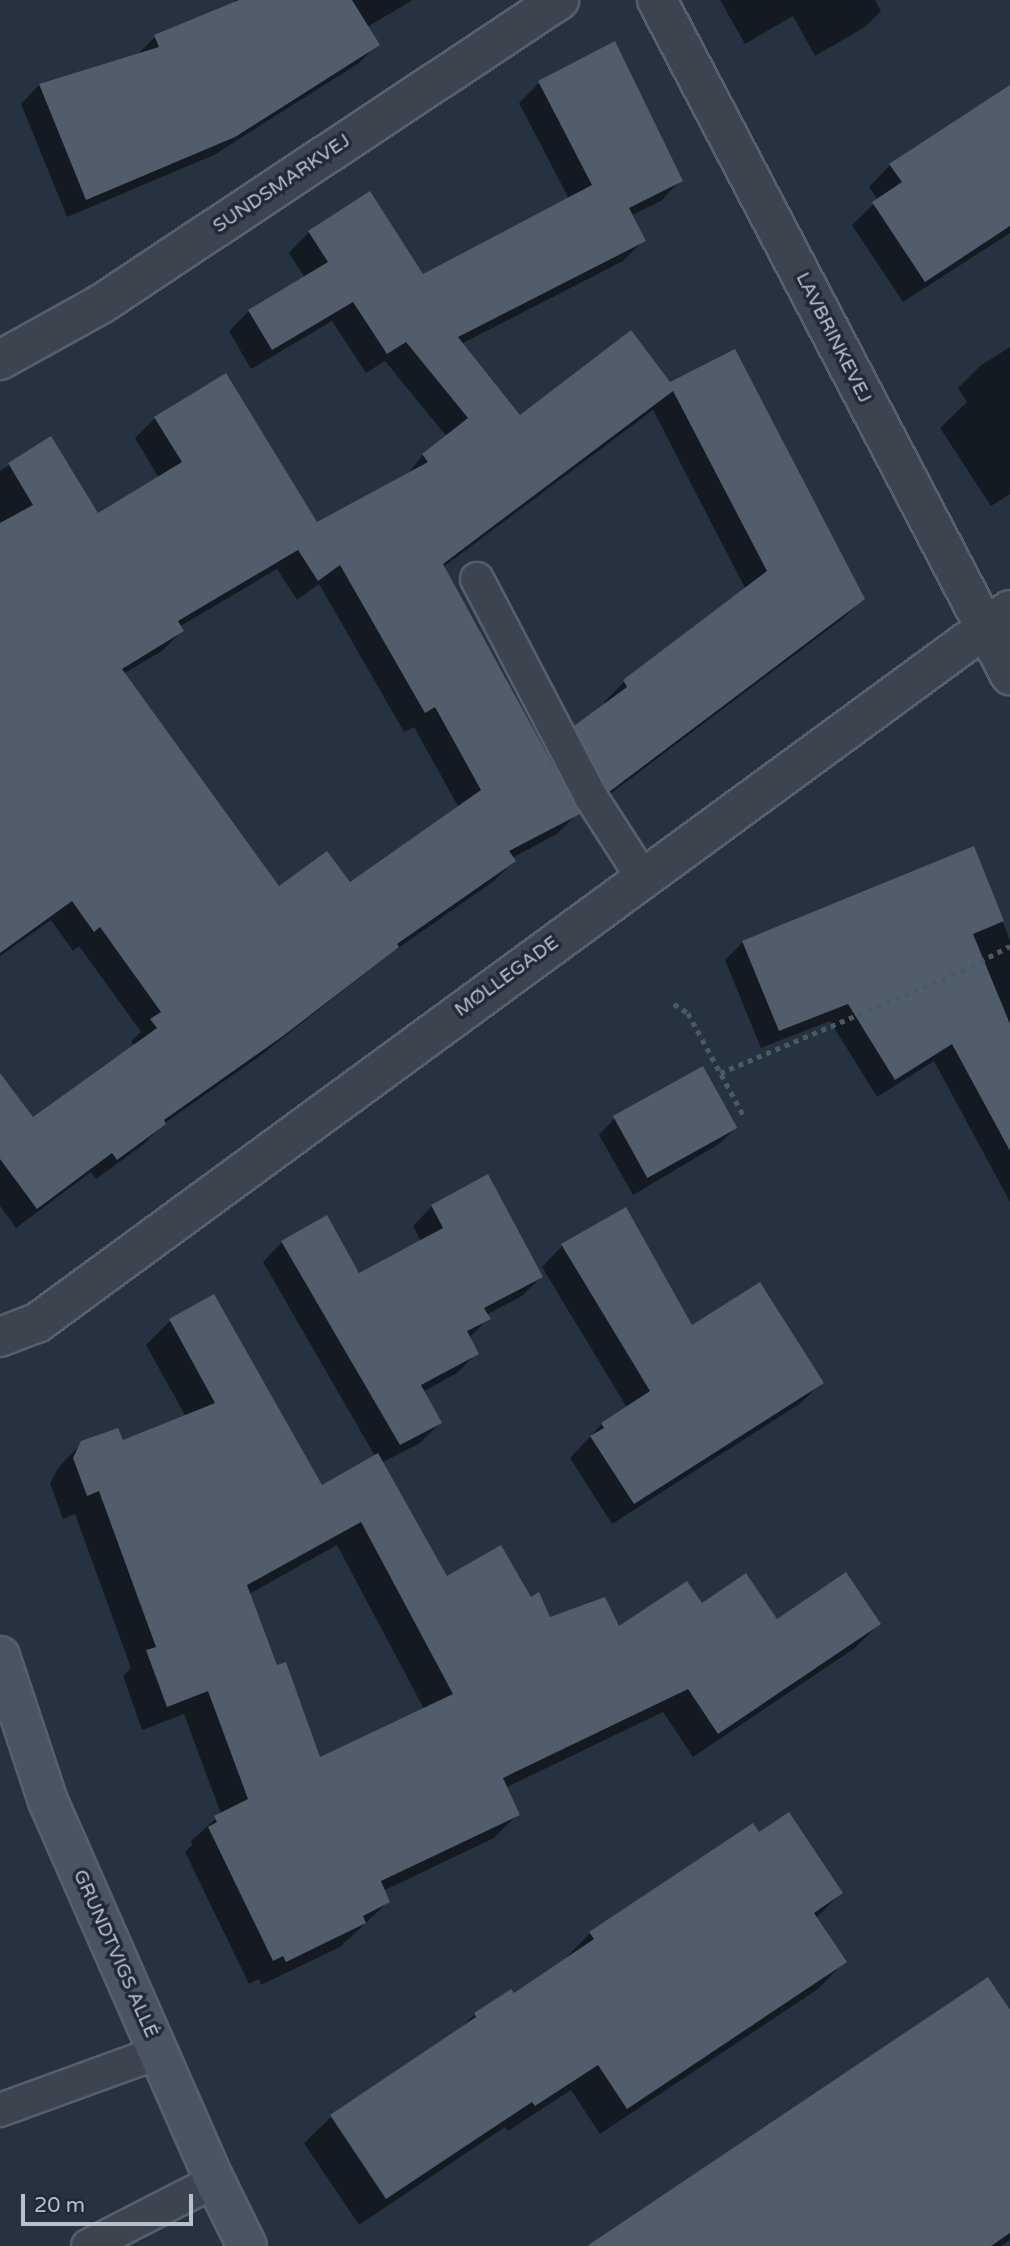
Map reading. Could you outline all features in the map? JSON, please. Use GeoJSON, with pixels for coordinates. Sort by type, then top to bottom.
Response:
{"type":"FeatureCollection","features":[{"type":"Feature","properties":{"kind":"street","name":"SUNDSMARKVEJ"},"geometry":{"type":"LineString","coordinates":[[0,360],[101,304],[559,0]]}},
{"type":"Feature","properties":{"kind":"street","name":"LAVBRINKEVEJ"},"geometry":{"type":"LineString","coordinates":[[657,0],[997,618],[1010,675]]}},
{"type":"Feature","properties":{"kind":"street","name":"MØLLEGADE"},"geometry":{"type":"LineString","coordinates":[[0,1337],[37,1322],[997,618]]}},
{"type":"Feature","properties":{"kind":"street","name":"GRUNDTVIGS ALLÉ"},"geometry":{"type":"LineString","coordinates":[[0,1656],[48,1801],[215,2181],[247,2246]]}},
{"type":"Feature","properties":{"kind":"lane"},"geometry":{"type":"LineString","coordinates":[[477,579],[591,797],[643,878]]}},
{"type":"Feature","properties":{"kind":"lane"},"geometry":{"type":"LineString","coordinates":[[0,2110],[159,2052]]}},
{"type":"Feature","properties":{"kind":"lane"},"geometry":{"type":"LineString","coordinates":[[88,2246],[215,2181]]}},
{"type":"Feature","properties":{"kind":"path"},"geometry":{"type":"LineString","coordinates":[[720,1073],[962,971],[1010,946]]}},
{"type":"Feature","properties":{"kind":"path"},"geometry":{"type":"LineString","coordinates":[[674,1004],[688,1013],[744,1115]]}},
{"type":"Feature","properties":{"kind":"building"},"geometry":{"type":"Polygon","coordinates":[[[239,0],[352,0],[380,45],[235,137],[86,200],[39,84],[159,47],[154,35],[239,0]]]}},
{"type":"Feature","properties":{"kind":"building"},"geometry":{"type":"Polygon","coordinates":[[[615,41],[683,181],[629,208],[646,241],[458,337],[520,415],[631,330],[670,382],[735,349],[865,599],[609,792],[574,726],[627,687],[623,680],[767,571],[673,391],[443,564],[580,814],[509,851],[516,861],[397,944],[399,947],[283,1036],[164,1120],[166,1124],[117,1160],[112,1153],[37,1209],[0,1159],[0,1073],[33,1117],[157,1028],[150,1019],[161,1012],[100,927],[94,932],[72,901],[0,953],[0,523],[33,505],[8,463],[51,436],[98,513],[182,462],[154,417],[226,373],[317,522],[428,462],[422,454],[468,418],[406,342],[387,354],[353,302],[272,350],[248,310],[328,262],[308,231],[370,191],[423,274],[592,185],[538,81],[615,41]],[[298,550],[178,621],[184,631],[122,669],[279,886],[327,851],[350,882],[481,790],[435,707],[425,713],[340,565],[318,581],[298,550]]]}},
{"type":"Feature","properties":{"kind":"building"},"geometry":{"type":"Polygon","coordinates":[[[1010,85],[1010,226],[925,282],[872,202],[902,182],[889,164],[1010,85]]]}},
{"type":"Feature","properties":{"kind":"building"},"geometry":{"type":"Polygon","coordinates":[[[974,846],[1004,921],[973,934],[1010,1024],[1010,1151],[952,1044],[895,1080],[848,1004],[779,1031],[742,941],[974,846]]]}},
{"type":"Feature","properties":{"kind":"building"},"geometry":{"type":"Polygon","coordinates":[[[703,1066],[737,1128],[647,1178],[613,1116],[703,1066]]]}},
{"type":"Feature","properties":{"kind":"building"},"geometry":{"type":"Polygon","coordinates":[[[488,1174],[543,1277],[484,1308],[491,1319],[467,1331],[479,1354],[421,1385],[442,1423],[400,1445],[281,1241],[327,1215],[359,1273],[443,1228],[431,1205],[488,1174]]]}},
{"type":"Feature","properties":{"kind":"building"},"geometry":{"type":"Polygon","coordinates":[[[626,1207],[692,1325],[760,1282],[824,1383],[634,1504],[590,1436],[604,1428],[601,1423],[650,1391],[561,1244],[626,1207]]]}},
{"type":"Feature","properties":{"kind":"building"},"geometry":{"type":"Polygon","coordinates":[[[214,1294],[322,1485],[378,1453],[447,1576],[501,1545],[531,1597],[539,1592],[550,1617],[605,1597],[619,1626],[687,1581],[702,1603],[746,1573],[777,1619],[846,1572],[881,1624],[718,1734],[688,1689],[503,1778],[520,1815],[381,1881],[390,1902],[363,1916],[366,1923],[286,1962],[283,1956],[273,1961],[208,1827],[217,1822],[214,1816],[248,1799],[208,1691],[167,1707],[146,1650],[156,1647],[99,1491],[87,1496],[73,1458],[81,1441],[118,1428],[123,1440],[215,1403],[169,1319],[214,1294]],[[361,1522],[247,1585],[277,1665],[286,1662],[320,1757],[453,1694],[361,1522]]]}},
{"type":"Feature","properties":{"kind":"building"},"geometry":{"type":"Polygon","coordinates":[[[789,1812],[843,1893],[814,1913],[847,1962],[627,2109],[598,2065],[535,2106],[532,2102],[386,2199],[330,2115],[476,2017],[474,2013],[511,1989],[514,1993],[594,1939],[589,1932],[753,1823],[759,1832],[789,1812]]]}},
{"type":"Feature","properties":{"kind":"building"},"geometry":{"type":"Polygon","coordinates":[[[988,1977],[1010,2010],[1010,2233],[991,2246],[587,2246],[988,1977]]]}}]}
